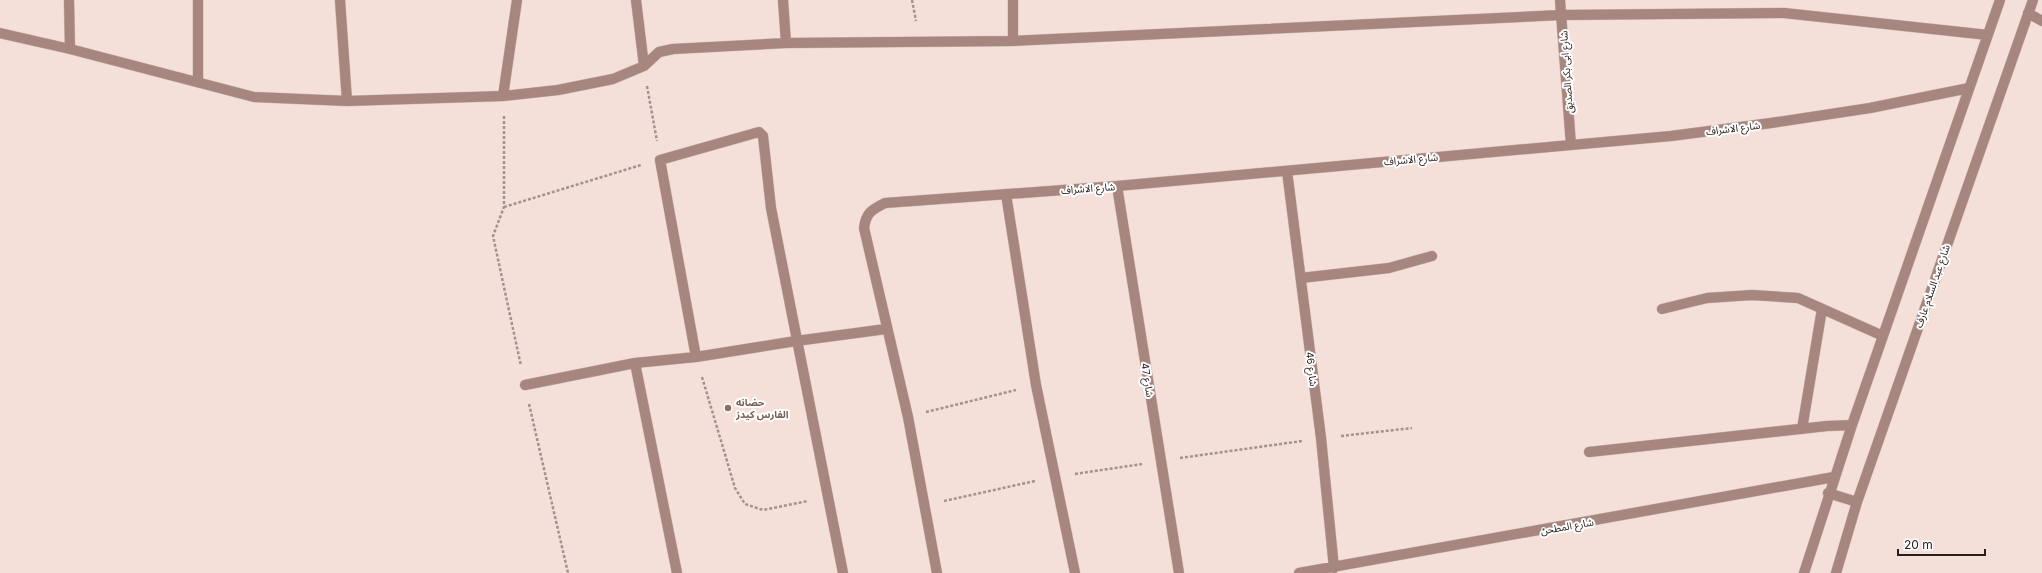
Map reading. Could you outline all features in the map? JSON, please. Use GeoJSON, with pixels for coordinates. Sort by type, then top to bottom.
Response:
{"type":"FeatureCollection","features":[{"type":"Feature","properties":{"kind":"street"},"geometry":{"type":"LineString","coordinates":[[69,0],[70,48]]}},
{"type":"Feature","properties":{"kind":"street"},"geometry":{"type":"LineString","coordinates":[[198,0],[198,82]]}},
{"type":"Feature","properties":{"kind":"street"},"geometry":{"type":"LineString","coordinates":[[340,0],[347,101]]}},
{"type":"Feature","properties":{"kind":"street"},"geometry":{"type":"LineString","coordinates":[[504,96],[517,0]]}},
{"type":"Feature","properties":{"kind":"street"},"geometry":{"type":"LineString","coordinates":[[636,0],[644,66]]}},
{"type":"Feature","properties":{"kind":"street"},"geometry":{"type":"LineString","coordinates":[[783,0],[786,43]]}},
{"type":"Feature","properties":{"kind":"street"},"geometry":{"type":"LineString","coordinates":[[1013,0],[1013,41]]}},
{"type":"Feature","properties":{"kind":"street","name":"شارع ابى بكر الصديق"},"geometry":{"type":"LineString","coordinates":[[1560,0],[1571,145]]}},
{"type":"Feature","properties":{"kind":"street"},"geometry":{"type":"LineString","coordinates":[[1804,573],[1828,493],[2000,0]]}},
{"type":"Feature","properties":{"kind":"street","name":"شارع عبد السلام عارف"},"geometry":{"type":"LineString","coordinates":[[1836,573],[1856,502],[2033,0]]}},
{"type":"Feature","properties":{"kind":"street"},"geometry":{"type":"LineString","coordinates":[[0,33],[70,48],[254,97],[347,101],[504,96],[558,90],[613,79],[644,66],[654,55],[673,49],[786,43],[1013,41],[1561,15],[1784,13],[1988,35]]}},
{"type":"Feature","properties":{"kind":"street"},"geometry":{"type":"LineString","coordinates":[[2028,13],[2042,21]]}},
{"type":"Feature","properties":{"kind":"street","name":"شارع الاشراف"},"geometry":{"type":"LineString","coordinates":[[886,329],[864,228],[865,218],[873,209],[885,203],[1117,186],[1671,136],[1870,108],[1969,88]]}},
{"type":"Feature","properties":{"kind":"street"},"geometry":{"type":"LineString","coordinates":[[696,357],[660,160],[755,133],[762,134],[771,208],[796,341],[843,573]]}},
{"type":"Feature","properties":{"kind":"street","name":"شارع 46"},"geometry":{"type":"LineString","coordinates":[[1287,171],[1322,438],[1334,568]]}},
{"type":"Feature","properties":{"kind":"street","name":"شارع 47"},"geometry":{"type":"LineString","coordinates":[[1117,186],[1179,573]]}},
{"type":"Feature","properties":{"kind":"street"},"geometry":{"type":"LineString","coordinates":[[1006,194],[1036,385],[1075,573]]}},
{"type":"Feature","properties":{"kind":"street"},"geometry":{"type":"LineString","coordinates":[[1300,278],[1389,268],[1432,256]]}},
{"type":"Feature","properties":{"kind":"street"},"geometry":{"type":"LineString","coordinates":[[1662,309],[1706,298],[1752,295],[1798,298],[1883,336]]}},
{"type":"Feature","properties":{"kind":"street"},"geometry":{"type":"LineString","coordinates":[[1802,429],[1822,309]]}},
{"type":"Feature","properties":{"kind":"street"},"geometry":{"type":"LineString","coordinates":[[525,385],[635,364],[696,357],[796,341],[886,329],[908,417],[937,573]]}},
{"type":"Feature","properties":{"kind":"street"},"geometry":{"type":"LineString","coordinates":[[635,364],[677,573]]}},
{"type":"Feature","properties":{"kind":"street"},"geometry":{"type":"LineString","coordinates":[[1589,452],[1827,426],[1852,425]]}},
{"type":"Feature","properties":{"kind":"street","name":"شارع المطحن"},"geometry":{"type":"LineString","coordinates":[[1299,573],[1334,568],[1834,477]]}},
{"type":"Feature","properties":{"kind":"street"},"geometry":{"type":"LineString","coordinates":[[1828,493],[1856,502]]}},
{"type":"Feature","properties":{"kind":"path"},"geometry":{"type":"LineString","coordinates":[[504,207],[660,160],[644,66]]}},
{"type":"Feature","properties":{"kind":"path"},"geometry":{"type":"LineString","coordinates":[[504,96],[504,207],[493,236],[568,573]]}},
{"type":"Feature","properties":{"kind":"path"},"geometry":{"type":"LineString","coordinates":[[696,357],[735,488],[745,504],[763,510],[828,497]]}},
{"type":"Feature","properties":{"kind":"path"},"geometry":{"type":"LineString","coordinates":[[908,417],[1036,385]]}},
{"type":"Feature","properties":{"kind":"path"},"geometry":{"type":"LineString","coordinates":[[925,505],[1054,477],[1322,438],[1412,428]]}},
{"type":"Feature","properties":{"kind":"place","name":"حضانه الفارس كيدز"},"geometry":{"type":"Point","coordinates":[728,408]}}]}
